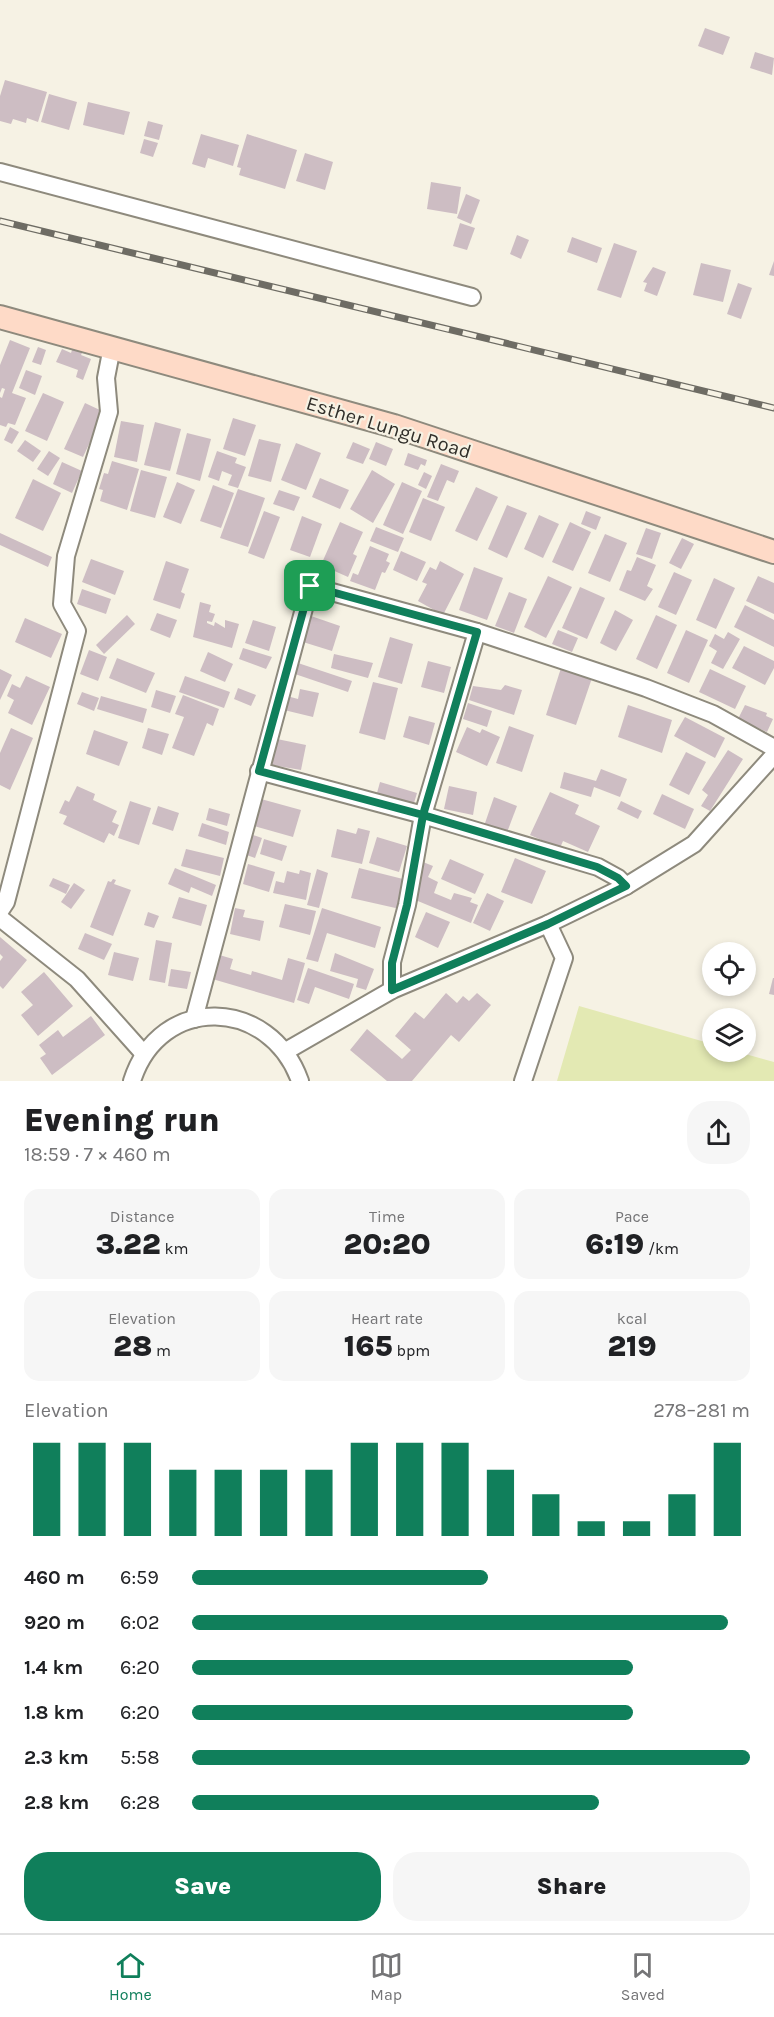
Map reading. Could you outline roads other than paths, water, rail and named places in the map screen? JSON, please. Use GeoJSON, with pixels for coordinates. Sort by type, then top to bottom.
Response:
{"type":"FeatureCollection","features":[{"type":"Feature","properties":{"kind":"street"},"geometry":{"type":"LineString","coordinates":[[0,172],[472,297]]}},
{"type":"Feature","properties":{"kind":"street","name":"Esther Lungu Road"},"geometry":{"type":"LineString","coordinates":[[0,317],[394,426],[774,552]]}},
{"type":"Feature","properties":{"kind":"street"},"geometry":{"type":"LineString","coordinates":[[0,911],[6,902],[77,631],[62,604],[66,556],[109,412],[106,378],[112,347]]}},
{"type":"Feature","properties":{"kind":"street"},"geometry":{"type":"LineString","coordinates":[[194,1019],[310,586],[477,632],[646,688],[713,714],[774,748]]}},
{"type":"Feature","properties":{"kind":"street"},"geometry":{"type":"LineString","coordinates":[[392,990],[392,963],[407,905],[423,815],[477,632]]}},
{"type":"Feature","properties":{"kind":"street"},"geometry":{"type":"LineString","coordinates":[[286,1051],[392,990],[548,924],[626,886],[694,844],[774,755]]}},
{"type":"Feature","properties":{"kind":"street"},"geometry":{"type":"LineString","coordinates":[[259,771],[423,815],[597,867],[618,878],[626,886]]}},
{"type":"Feature","properties":{"kind":"street"},"geometry":{"type":"LineString","coordinates":[[0,918],[77,978],[144,1054]]}},
{"type":"Feature","properties":{"kind":"street"},"geometry":{"type":"LineString","coordinates":[[523,1081],[564,958],[548,924]]}},
{"type":"Feature","properties":{"kind":"street"},"geometry":{"type":"LineString","coordinates":[[132,1081],[144,1054],[166,1032],[194,1019],[215,1016],[245,1021],[272,1036],[286,1051],[300,1081]]}},
{"type":"Feature","properties":{"kind":"railway"},"geometry":{"type":"LineString","coordinates":[[0,221],[774,408]]}}]}
